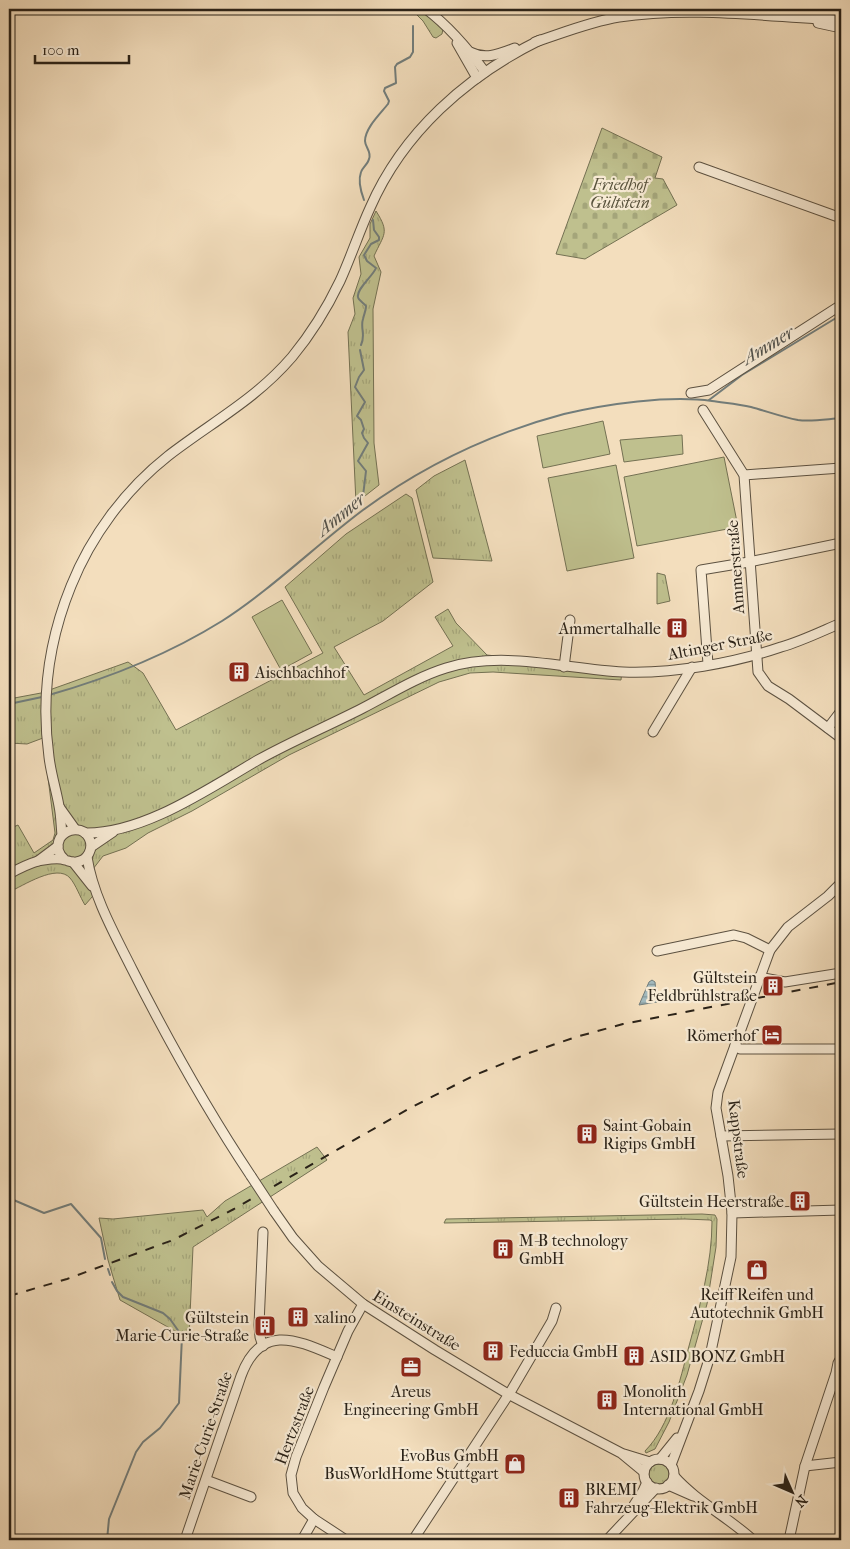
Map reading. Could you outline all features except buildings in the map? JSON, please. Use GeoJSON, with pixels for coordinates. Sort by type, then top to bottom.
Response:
{"type":"FeatureCollection","features":[{"type":"Feature","properties":{"kind":"street"},"geometry":{"type":"LineString","coordinates":[[426,9],[438,18],[470,52],[485,72]]}},
{"type":"Feature","properties":{"kind":"street"},"geometry":{"type":"LineString","coordinates":[[470,52],[488,57],[598,21],[645,14],[695,13],[841,20]]}},
{"type":"Feature","properties":{"kind":"street"},"geometry":{"type":"LineString","coordinates":[[788,18],[841,28]]}},
{"type":"Feature","properties":{"kind":"street"},"geometry":{"type":"LineString","coordinates":[[455,38],[477,78]]}},
{"type":"Feature","properties":{"kind":"street"},"geometry":{"type":"LineString","coordinates":[[9,874],[36,862],[58,846],[62,835],[60,808],[49,759],[46,711],[47,686],[54,640],[63,608],[79,567],[102,528],[130,493],[154,468],[252,396],[291,357],[312,330],[330,302],[370,208],[395,162],[412,140],[454,96],[477,78],[540,40]]}},
{"type":"Feature","properties":{"kind":"street"},"geometry":{"type":"LineString","coordinates":[[700,167],[841,218]]}},
{"type":"Feature","properties":{"kind":"street"},"geometry":{"type":"LineString","coordinates":[[691,393],[709,390],[841,305]]}},
{"type":"Feature","properties":{"kind":"street","name":"Ammerstraße"},"geometry":{"type":"LineString","coordinates":[[703,410],[744,475],[758,672],[768,686],[789,699],[841,738]]}},
{"type":"Feature","properties":{"kind":"street"},"geometry":{"type":"LineString","coordinates":[[744,475],[841,468]]}},
{"type":"Feature","properties":{"kind":"street"},"geometry":{"type":"LineString","coordinates":[[708,664],[701,570],[841,543]]}},
{"type":"Feature","properties":{"kind":"street"},"geometry":{"type":"LineString","coordinates":[[564,667],[570,620]]}},
{"type":"Feature","properties":{"kind":"street","name":"Altinger Straße"},"geometry":{"type":"LineString","coordinates":[[116,831],[164,812],[279,749],[444,668],[488,660],[624,672],[692,668],[756,655],[783,647],[841,623]]}},
{"type":"Feature","properties":{"kind":"street"},"geometry":{"type":"LineString","coordinates":[[653,732],[692,668]]}},
{"type":"Feature","properties":{"kind":"street"},"geometry":{"type":"LineString","coordinates":[[828,728],[841,711]]}},
{"type":"Feature","properties":{"kind":"street"},"geometry":{"type":"LineString","coordinates":[[60,808],[75,829],[85,833],[116,831]]}},
{"type":"Feature","properties":{"kind":"street"},"geometry":{"type":"LineString","coordinates":[[62,835],[66,831],[75,829]]}},
{"type":"Feature","properties":{"kind":"street"},"geometry":{"type":"LineString","coordinates":[[36,862],[79,862],[87,856],[91,847],[116,831]]}},
{"type":"Feature","properties":{"kind":"street"},"geometry":{"type":"LineString","coordinates":[[85,833],[91,847]]}},
{"type":"Feature","properties":{"kind":"street"},"geometry":{"type":"LineString","coordinates":[[58,846],[60,854],[94,888]]}},
{"type":"Feature","properties":{"kind":"street"},"geometry":{"type":"LineString","coordinates":[[87,856],[94,888]]}},
{"type":"Feature","properties":{"kind":"street","name":"Kappstraße"},"geometry":{"type":"LineString","coordinates":[[671,1465],[705,1374],[723,1302],[731,1257],[732,1212],[728,1176],[716,1108],[718,1092],[770,950],[788,927],[828,896],[841,883]]}},
{"type":"Feature","properties":{"kind":"street","name":"Einsteinstraße"},"geometry":{"type":"LineString","coordinates":[[94,888],[165,1032],[212,1114],[293,1238],[318,1266],[362,1304],[508,1394],[621,1453],[650,1462]]}},
{"type":"Feature","properties":{"kind":"street"},"geometry":{"type":"LineString","coordinates":[[657,951],[734,936],[746,938],[770,950]]}},
{"type":"Feature","properties":{"kind":"street"},"geometry":{"type":"LineString","coordinates":[[759,977],[784,982],[841,974]]}},
{"type":"Feature","properties":{"kind":"street"},"geometry":{"type":"LineString","coordinates":[[734,1046],[740,1049],[841,1050]]}},
{"type":"Feature","properties":{"kind":"street"},"geometry":{"type":"LineString","coordinates":[[721,1136],[841,1134]]}},
{"type":"Feature","properties":{"kind":"street"},"geometry":{"type":"LineString","coordinates":[[732,1212],[841,1210]]}},
{"type":"Feature","properties":{"kind":"street"},"geometry":{"type":"LineString","coordinates":[[263,1232],[259,1325],[263,1346],[278,1341],[294,1340],[337,1358]]}},
{"type":"Feature","properties":{"kind":"street","name":"Hertzstraße"},"geometry":{"type":"LineString","coordinates":[[346,1540],[305,1512],[295,1499],[291,1475],[296,1457],[337,1358],[362,1304]]}},
{"type":"Feature","properties":{"kind":"street"},"geometry":{"type":"LineString","coordinates":[[414,1540],[508,1394],[552,1322],[556,1308]]}},
{"type":"Feature","properties":{"kind":"street","name":"Marie-Curie-Straße"},"geometry":{"type":"LineString","coordinates":[[185,1540],[245,1367],[252,1355],[263,1346]]}},
{"type":"Feature","properties":{"kind":"street"},"geometry":{"type":"LineString","coordinates":[[789,1540],[805,1466],[839,1373],[838,1363],[841,1358]]}},
{"type":"Feature","properties":{"kind":"street","name":"Kappstraße"},"geometry":{"type":"LineString","coordinates":[[660,1459],[682,1432]]}},
{"type":"Feature","properties":{"kind":"street","name":"Einsteinstraße"},"geometry":{"type":"LineString","coordinates":[[621,1453],[644,1472]]}},
{"type":"Feature","properties":{"kind":"street"},"geometry":{"type":"LineString","coordinates":[[630,1514],[647,1482],[644,1472],[650,1462],[660,1459],[671,1465],[674,1476],[696,1497],[753,1540]]}},
{"type":"Feature","properties":{"kind":"street"},"geometry":{"type":"LineString","coordinates":[[805,1466],[841,1462]]}},
{"type":"Feature","properties":{"kind":"street"},"geometry":{"type":"LineString","coordinates":[[668,1486],[674,1476]]}},
{"type":"Feature","properties":{"kind":"street"},"geometry":{"type":"LineString","coordinates":[[206,1480],[251,1497]]}},
{"type":"Feature","properties":{"kind":"street"},"geometry":{"type":"LineString","coordinates":[[647,1482],[656,1488],[668,1486],[696,1497]]}},
{"type":"Feature","properties":{"kind":"street"},"geometry":{"type":"LineString","coordinates":[[606,1540],[656,1488]]}},
{"type":"Feature","properties":{"kind":"street"},"geometry":{"type":"LineString","coordinates":[[302,1540],[314,1519]]}},
{"type":"Feature","properties":{"kind":"green space"},"geometry":{"type":"Polygon","coordinates":[[[411,9],[417,9],[429,15],[443,29],[442,34],[436,38],[433,37],[423,21],[411,9]]]}},
{"type":"Feature","properties":{"kind":"green space","name":"Friedhof Gültstein"},"geometry":{"type":"Polygon","coordinates":[[[602,128],[662,157],[655,178],[663,179],[677,205],[585,259],[556,254],[602,128]]]}},
{"type":"Feature","properties":{"kind":"green space"},"geometry":{"type":"Polygon","coordinates":[[[376,211],[384,229],[383,238],[374,256],[381,272],[373,309],[374,443],[379,485],[356,503],[348,332],[355,314],[353,298],[361,274],[359,257],[370,238],[370,224],[376,211]]]}},
{"type":"Feature","properties":{"kind":"green space"},"geometry":{"type":"Polygon","coordinates":[[[603,421],[610,454],[543,468],[537,436],[603,421]]]}},
{"type":"Feature","properties":{"kind":"green space"},"geometry":{"type":"Polygon","coordinates":[[[682,435],[683,454],[624,462],[620,440],[682,435]]]}},
{"type":"Feature","properties":{"kind":"green space"},"geometry":{"type":"Polygon","coordinates":[[[724,457],[738,527],[637,546],[624,477],[724,457]]]}},
{"type":"Feature","properties":{"kind":"green space"},"geometry":{"type":"Polygon","coordinates":[[[465,460],[492,561],[433,558],[416,490],[434,476],[465,460]]]}},
{"type":"Feature","properties":{"kind":"green space"},"geometry":{"type":"Polygon","coordinates":[[[616,465],[634,558],[567,571],[548,478],[616,465]]]}},
{"type":"Feature","properties":{"kind":"green space"},"geometry":{"type":"Polygon","coordinates":[[[406,494],[412,498],[433,582],[383,621],[334,647],[364,695],[453,646],[435,617],[448,609],[456,623],[487,655],[622,670],[621,680],[493,672],[470,673],[439,682],[289,755],[192,811],[148,833],[126,848],[103,856],[93,869],[99,889],[85,905],[70,878],[64,874],[49,874],[9,892],[9,842],[12,836],[11,828],[18,825],[34,853],[53,840],[55,833],[43,738],[27,744],[9,743],[9,699],[41,693],[128,662],[143,673],[176,730],[323,653],[285,587],[346,534],[406,494]]]}},
{"type":"Feature","properties":{"kind":"green space"},"geometry":{"type":"Polygon","coordinates":[[[657,573],[665,575],[670,601],[657,604],[657,573]]]}},
{"type":"Feature","properties":{"kind":"green space"},"geometry":{"type":"Polygon","coordinates":[[[282,600],[312,653],[281,670],[252,617],[282,600]]]}},
{"type":"Feature","properties":{"kind":"green space"},"geometry":{"type":"Polygon","coordinates":[[[317,1147],[327,1160],[193,1247],[189,1339],[120,1300],[108,1260],[99,1218],[113,1219],[203,1210],[207,1217],[225,1201],[317,1147]]]}},
{"type":"Feature","properties":{"kind":"green space"},"geometry":{"type":"Polygon","coordinates":[[[715,1215],[717,1219],[716,1247],[707,1304],[687,1375],[669,1422],[655,1449],[646,1453],[645,1451],[654,1441],[668,1416],[682,1373],[705,1284],[710,1253],[712,1221],[685,1219],[444,1223],[446,1219],[715,1215]]]}},
{"type":"Feature","properties":{"kind":"green space"},"geometry":{"type":"Polygon","coordinates":[[[659,1464],[666,1467],[669,1474],[666,1481],[659,1484],[652,1481],[649,1474],[652,1467],[659,1464]]]}},
{"type":"Feature","properties":{"kind":"water"},"geometry":{"type":"Polygon","coordinates":[[[652,980],[655,982],[657,1002],[639,1005],[649,982],[652,980]]]}},
{"type":"Feature","properties":{"kind":"waterway"},"geometry":{"type":"LineString","coordinates":[[364,200],[360,175],[370,156],[365,143],[366,136],[374,121],[388,104],[389,101],[384,91],[385,88],[396,83],[395,67],[410,57],[413,52],[413,26]]}},
{"type":"Feature","properties":{"kind":"waterway"},"geometry":{"type":"LineString","coordinates":[[361,345],[363,338],[362,322],[366,306],[359,299],[358,294],[376,268],[367,261],[364,255],[371,244],[379,240],[374,230],[373,220]]}},
{"type":"Feature","properties":{"kind":"waterway","name":"Ammer"},"geometry":{"type":"LineString","coordinates":[[709,400],[742,375],[841,315]]}},
{"type":"Feature","properties":{"kind":"waterway"},"geometry":{"type":"LineString","coordinates":[[360,350],[364,370],[355,387],[365,402],[357,416],[361,420],[364,429],[362,433],[368,443],[358,461],[366,471],[363,496]]}},
{"type":"Feature","properties":{"kind":"waterway","name":"Ammer"},"geometry":{"type":"LineString","coordinates":[[49,695],[116,673],[202,633],[259,595],[345,524],[386,494],[434,465],[511,431],[581,410],[618,404],[676,399],[695,399],[741,405],[798,420],[814,421],[841,418]]}},
{"type":"Feature","properties":{"kind":"waterway","name":"Ammer"},"geometry":{"type":"LineString","coordinates":[[9,704],[42,697]]}},
{"type":"Feature","properties":{"kind":"waterway"},"geometry":{"type":"LineString","coordinates":[[9,1198],[44,1213],[71,1204],[101,1238],[105,1259]]}},
{"type":"Feature","properties":{"kind":"waterway"},"geometry":{"type":"LineString","coordinates":[[108,1269],[110,1275]]}},
{"type":"Feature","properties":{"kind":"waterway"},"geometry":{"type":"LineString","coordinates":[[107,1540],[109,1519],[136,1452],[143,1442],[160,1428],[179,1403],[182,1336],[170,1319],[163,1313],[123,1297],[112,1282]]}},
{"type":"Feature","properties":{"kind":"railway"},"geometry":{"type":"LineString","coordinates":[[9,1296],[67,1279],[173,1240],[234,1209],[410,1108],[475,1075],[529,1053],[623,1024],[841,982]]}},
{"type":"Feature","properties":{"kind":"place","name":"Ammertalhalle"},"geometry":{"type":"Point","coordinates":[677,628]}},
{"type":"Feature","properties":{"kind":"place","name":"Aischbachhof"},"geometry":{"type":"Point","coordinates":[239,672]}},
{"type":"Feature","properties":{"kind":"place","name":"Gültstein Feldbrühlstraße"},"geometry":{"type":"Point","coordinates":[773,986]}},
{"type":"Feature","properties":{"kind":"place","name":"Römerhof"},"geometry":{"type":"Point","coordinates":[772,1035]}},
{"type":"Feature","properties":{"kind":"place","name":"Saint-Gobain Rigips GmbH"},"geometry":{"type":"Point","coordinates":[587,1134]}},
{"type":"Feature","properties":{"kind":"place","name":"Gültstein Heerstraße"},"geometry":{"type":"Point","coordinates":[800,1201]}},
{"type":"Feature","properties":{"kind":"place","name":"M-B technology GmbH"},"geometry":{"type":"Point","coordinates":[503,1249]}},
{"type":"Feature","properties":{"kind":"place","name":"Reiff Reifen und Autotechnik GmbH"},"geometry":{"type":"Point","coordinates":[757,1270]}},
{"type":"Feature","properties":{"kind":"place","name":"xalino"},"geometry":{"type":"Point","coordinates":[298,1317]}},
{"type":"Feature","properties":{"kind":"place","name":"Gültstein Marie-Curie-Straße"},"geometry":{"type":"Point","coordinates":[265,1326]}},
{"type":"Feature","properties":{"kind":"place","name":"Feduccia GmbH"},"geometry":{"type":"Point","coordinates":[493,1351]}},
{"type":"Feature","properties":{"kind":"place","name":"ASID BONZ GmbH"},"geometry":{"type":"Point","coordinates":[634,1356]}},
{"type":"Feature","properties":{"kind":"place","name":"Areus Engineering GmbH"},"geometry":{"type":"Point","coordinates":[411,1367]}},
{"type":"Feature","properties":{"kind":"place","name":"Monolith International GmbH"},"geometry":{"type":"Point","coordinates":[607,1400]}},
{"type":"Feature","properties":{"kind":"place","name":"EvoBus GmbH BusWorldHome Stuttgart"},"geometry":{"type":"Point","coordinates":[515,1464]}},
{"type":"Feature","properties":{"kind":"place","name":"BREMI Fahrzeug-Elektrik GmbH"},"geometry":{"type":"Point","coordinates":[569,1498]}}]}
